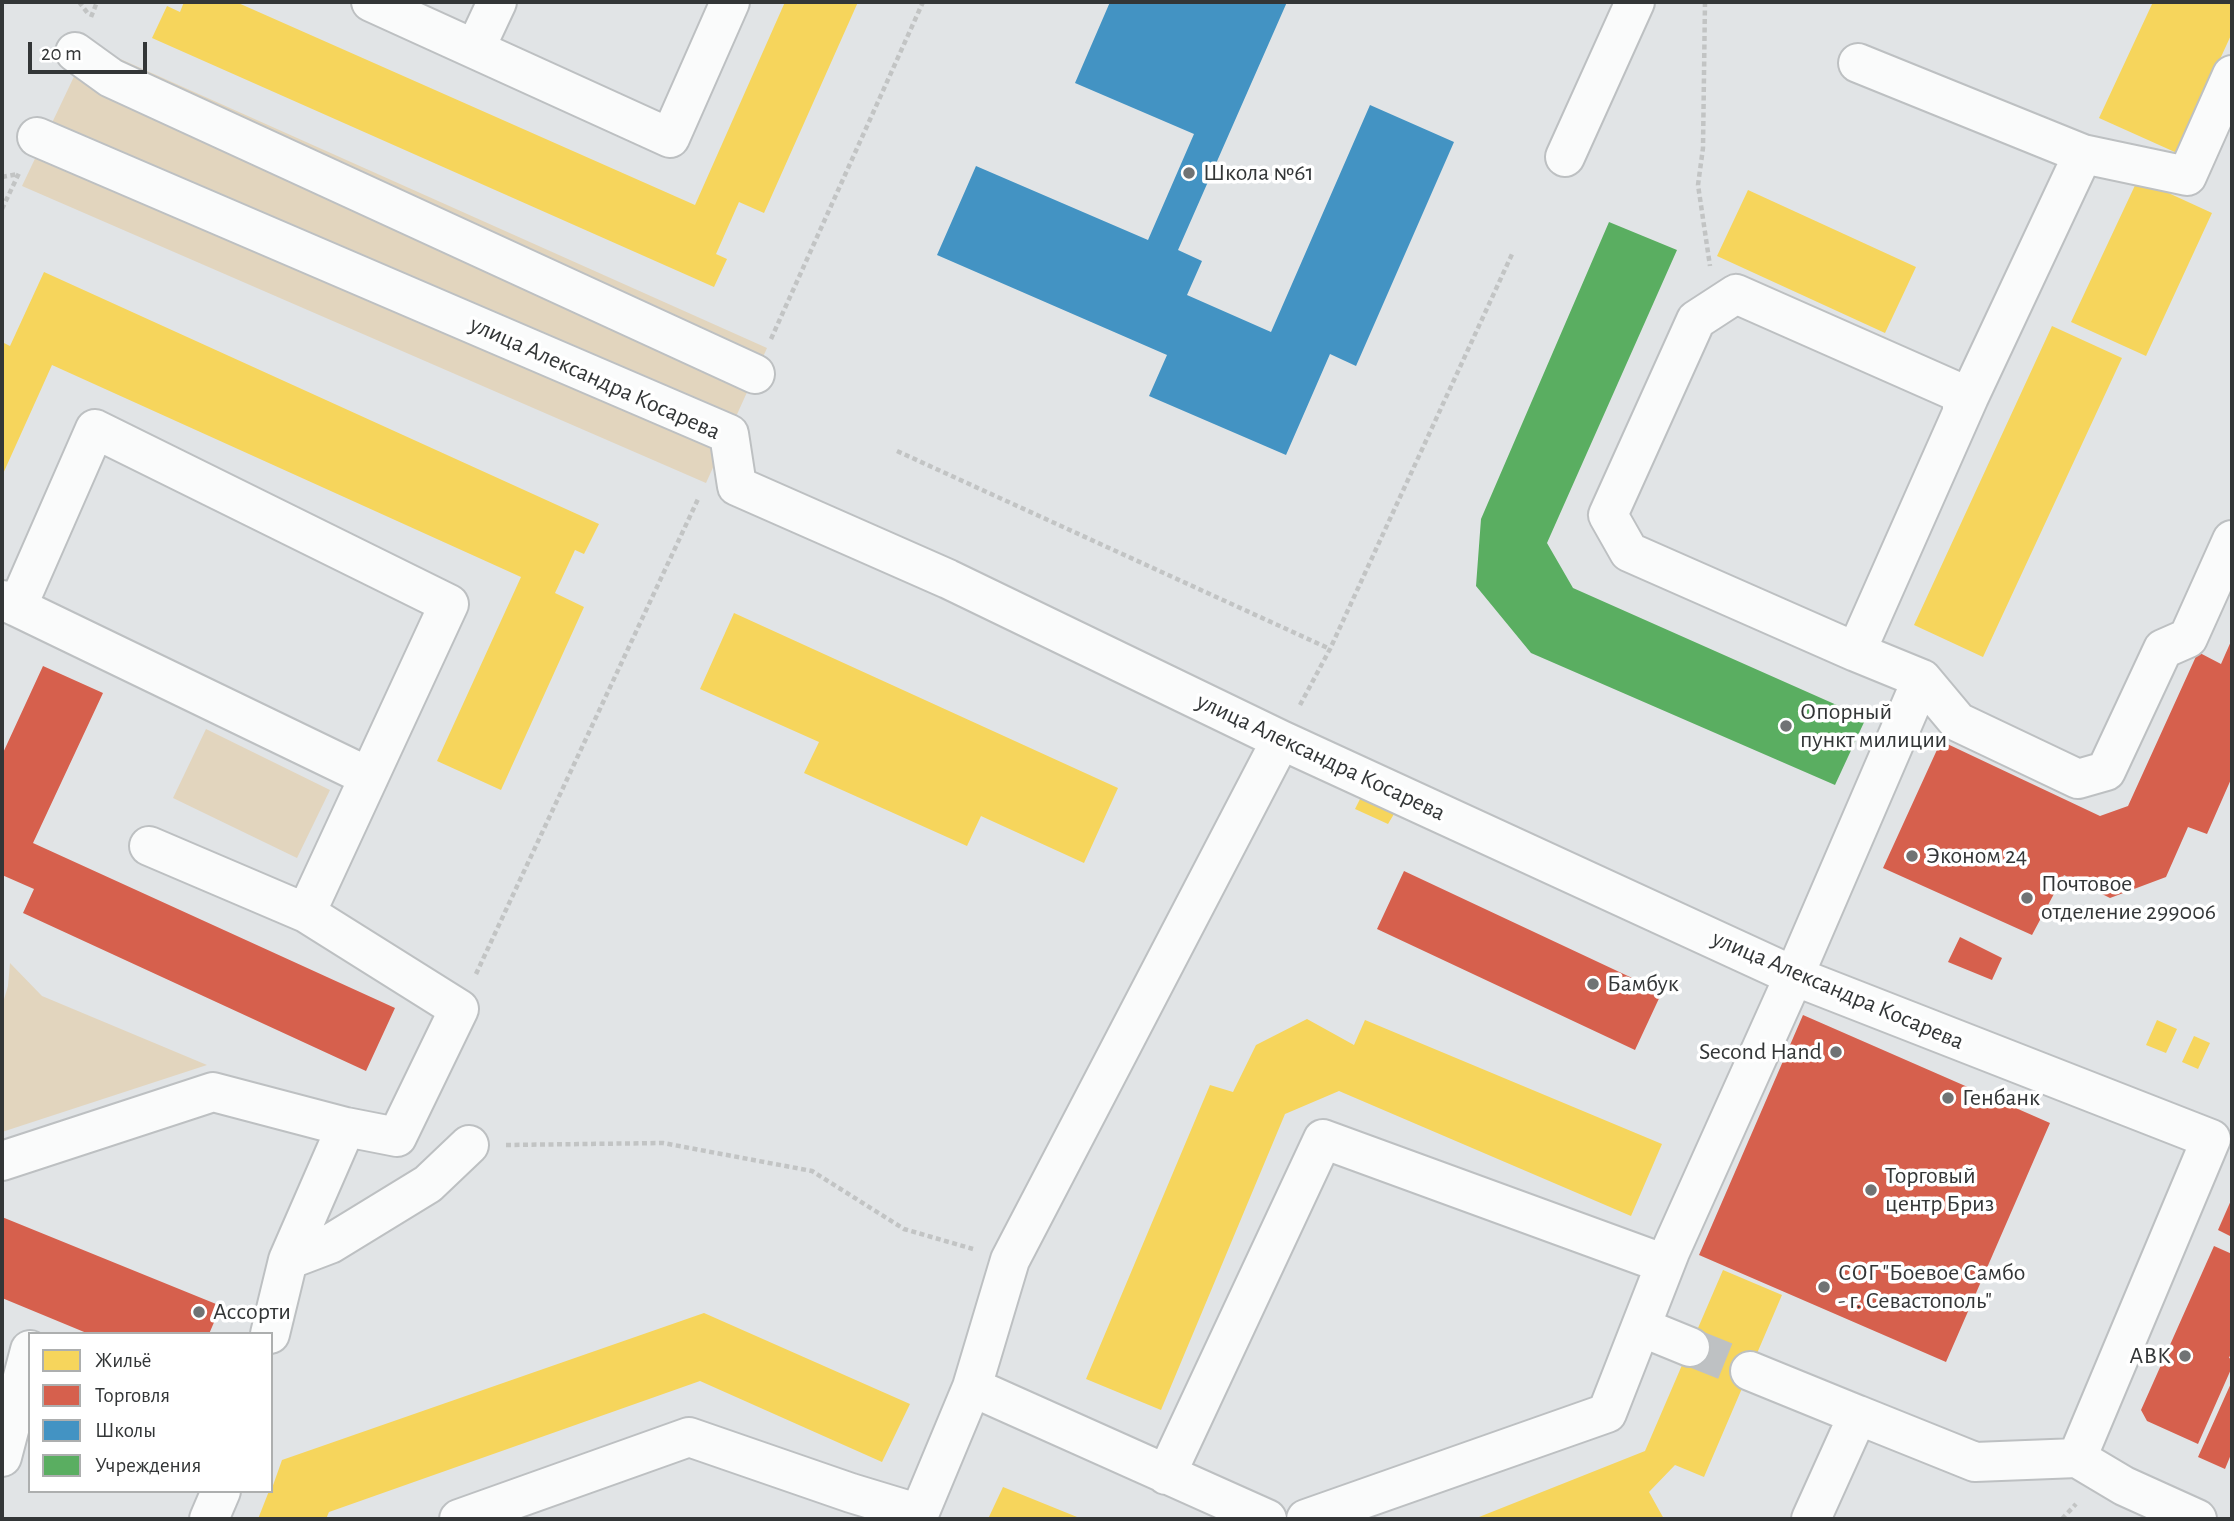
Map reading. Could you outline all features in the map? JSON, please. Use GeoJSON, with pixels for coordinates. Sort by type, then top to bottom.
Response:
{"type":"FeatureCollection","features":[{"type":"Feature","properties":{"kind":"street"},"geometry":{"type":"LineString","coordinates":[[371,2],[670,138],[730,2]]}},
{"type":"Feature","properties":{"kind":"street"},"geometry":{"type":"LineString","coordinates":[[475,49],[497,2]]}},
{"type":"Feature","properties":{"kind":"street"},"geometry":{"type":"LineString","coordinates":[[1565,157],[1635,2]]}},
{"type":"Feature","properties":{"kind":"street"},"geometry":{"type":"LineString","coordinates":[[75,52],[111,78],[755,374]]}},
{"type":"Feature","properties":{"kind":"street"},"geometry":{"type":"LineString","coordinates":[[1858,63],[2083,153],[2187,176],[2232,75]]}},
{"type":"Feature","properties":{"kind":"street","name":"улица Александра Косарева"},"geometry":{"type":"LineString","coordinates":[[37,136],[729,434],[737,486],[948,579],[1281,740],[1794,976],[2211,1139],[2077,1458]]}},
{"type":"Feature","properties":{"kind":"street"},"geometry":{"type":"LineString","coordinates":[[1856,652],[1965,402],[2083,153]]}},
{"type":"Feature","properties":{"kind":"street"},"geometry":{"type":"LineString","coordinates":[[1965,402],[1736,295],[1696,320],[1608,515],[1629,552],[1922,679],[1958,722],[2078,779],[2106,771],[2163,649],[2188,638],[2232,540]]}},
{"type":"Feature","properties":{"kind":"street"},"geometry":{"type":"LineString","coordinates":[[306,913],[369,777],[449,604],[95,429],[10,603],[369,777]]}},
{"type":"Feature","properties":{"kind":"street"},"geometry":{"type":"LineString","coordinates":[[1306,1519],[1607,1413],[1665,1264],[1794,976],[1922,679]]}},
{"type":"Feature","properties":{"kind":"street"},"geometry":{"type":"LineString","coordinates":[[459,1519],[689,1437],[845,1506],[917,1516],[972,1387],[1010,1260],[1281,740]]}},
{"type":"Feature","properties":{"kind":"street"},"geometry":{"type":"LineString","coordinates":[[2,1161],[213,1092],[346,1127],[397,1137],[459,1009],[306,913],[149,846]]}},
{"type":"Feature","properties":{"kind":"street"},"geometry":{"type":"LineString","coordinates":[[270,1332],[288,1260],[346,1127]]}},
{"type":"Feature","properties":{"kind":"street"},"geometry":{"type":"LineString","coordinates":[[1166,1475],[1323,1139],[1665,1264]]}},
{"type":"Feature","properties":{"kind":"street"},"geometry":{"type":"LineString","coordinates":[[288,1260],[330,1244],[428,1184],[470,1145]]}},
{"type":"Feature","properties":{"kind":"street"},"geometry":{"type":"LineString","coordinates":[[1641,1327],[1690,1347]]}},
{"type":"Feature","properties":{"kind":"street"},"geometry":{"type":"LineString","coordinates":[[2,1457],[28,1358]]}},
{"type":"Feature","properties":{"kind":"street"},"geometry":{"type":"LineString","coordinates":[[1750,1371],[1975,1462],[2077,1458],[2124,1486],[2197,1519]]}},
{"type":"Feature","properties":{"kind":"street"},"geometry":{"type":"LineString","coordinates":[[972,1387],[1267,1519]]}},
{"type":"Feature","properties":{"kind":"street"},"geometry":{"type":"LineString","coordinates":[[1811,1519],[1858,1415]]}},
{"type":"Feature","properties":{"kind":"street"},"geometry":{"type":"LineString","coordinates":[[209,1519],[220,1493]]}},
{"type":"Feature","properties":{"kind":"path"},"geometry":{"type":"LineString","coordinates":[[79,2],[91,17]]}},
{"type":"Feature","properties":{"kind":"path"},"geometry":{"type":"LineString","coordinates":[[755,374],[923,2]]}},
{"type":"Feature","properties":{"kind":"path"},"geometry":{"type":"LineString","coordinates":[[1705,2],[1703,148],[1698,185],[1716,307]]}},
{"type":"Feature","properties":{"kind":"path"},"geometry":{"type":"LineString","coordinates":[[2,177],[19,174]]}},
{"type":"Feature","properties":{"kind":"path"},"geometry":{"type":"LineString","coordinates":[[1281,740],[1330,649],[1513,252]]}},
{"type":"Feature","properties":{"kind":"path"},"geometry":{"type":"LineString","coordinates":[[897,451],[1330,649]]}},
{"type":"Feature","properties":{"kind":"path"},"geometry":{"type":"LineString","coordinates":[[459,1009],[700,495]]}},
{"type":"Feature","properties":{"kind":"path"},"geometry":{"type":"LineString","coordinates":[[470,1145],[663,1143],[812,1171],[904,1229],[1010,1260]]}},
{"type":"Feature","properties":{"kind":"shaded area"},"geometry":{"type":"Polygon","coordinates":[[[89,45],[767,348],[706,483],[22,186],[89,45]]]}},
{"type":"Feature","properties":{"kind":"shaded area"},"geometry":{"type":"Polygon","coordinates":[[[206,729],[330,790],[297,858],[173,798],[206,729]]]}},
{"type":"Feature","properties":{"kind":"shaded area"},"geometry":{"type":"Polygon","coordinates":[[[10,963],[42,996],[207,1065],[2,1132],[2,1006],[8,986],[10,963]]]}},
{"type":"Feature","properties":{"kind":"building: Жильё"},"geometry":{"type":"Polygon","coordinates":[[[184,2],[236,2],[695,205],[785,2],[858,2],[764,213],[739,202],[716,254],[727,259],[714,287],[152,38],[167,6],[180,12],[184,2]]]}},
{"type":"Feature","properties":{"kind":"building: Жильё"},"geometry":{"type":"Polygon","coordinates":[[[2153,2],[2232,2],[2232,33],[2177,153],[2099,118],[2153,2]]]}},
{"type":"Feature","properties":{"kind":"building: Жильё"},"geometry":{"type":"Polygon","coordinates":[[[2138,179],[2212,213],[2146,356],[2071,322],[2138,179]]]}},
{"type":"Feature","properties":{"kind":"building: Жильё"},"geometry":{"type":"Polygon","coordinates":[[[1748,190],[1916,267],[1885,333],[1717,256],[1748,190]]]}},
{"type":"Feature","properties":{"kind":"building: Жильё"},"geometry":{"type":"Polygon","coordinates":[[[44,272],[599,524],[584,554],[575,550],[555,593],[584,607],[501,790],[437,761],[521,577],[52,365],[2,476],[2,342],[10,346],[44,272]]]}},
{"type":"Feature","properties":{"kind":"building: Жильё"},"geometry":{"type":"Polygon","coordinates":[[[2052,326],[2122,358],[1983,657],[1914,625],[2052,326]]]}},
{"type":"Feature","properties":{"kind":"building: Жильё"},"geometry":{"type":"Polygon","coordinates":[[[734,613],[1118,788],[1084,863],[981,816],[967,846],[804,773],[819,742],[700,689],[734,613]]]}},
{"type":"Feature","properties":{"kind":"building: Жильё"},"geometry":{"type":"Polygon","coordinates":[[[1366,787],[1400,804],[1388,824],[1355,809],[1366,787]]]}},
{"type":"Feature","properties":{"kind":"building: Жильё"},"geometry":{"type":"Polygon","coordinates":[[[1307,1019],[1354,1045],[1365,1020],[1662,1144],[1631,1216],[1339,1091],[1285,1114],[1161,1410],[1086,1379],[1210,1085],[1233,1092],[1256,1045],[1307,1019]]]}},
{"type":"Feature","properties":{"kind":"building: Жильё"},"geometry":{"type":"Polygon","coordinates":[[[2157,1020],[2177,1029],[2166,1053],[2146,1045],[2157,1020]]]}},
{"type":"Feature","properties":{"kind":"building: Жильё"},"geometry":{"type":"Polygon","coordinates":[[[2194,1036],[2210,1043],[2198,1069],[2182,1062],[2194,1036]]]}},
{"type":"Feature","properties":{"kind":"building: Жильё"},"geometry":{"type":"Polygon","coordinates":[[[1723,1270],[1782,1295],[1704,1477],[1675,1465],[1649,1492],[1664,1519],[1474,1519],[1645,1451],[1723,1270]]]}},
{"type":"Feature","properties":{"kind":"building: Жильё"},"geometry":{"type":"Polygon","coordinates":[[[704,1313],[910,1404],[882,1462],[700,1381],[329,1512],[326,1519],[258,1519],[268,1493],[273,1493],[282,1460],[704,1313]]]}},
{"type":"Feature","properties":{"kind":"building: Жильё"},"geometry":{"type":"Polygon","coordinates":[[[1003,1487],[1082,1519],[988,1519],[1003,1487]]]}},
{"type":"Feature","properties":{"kind":"building: Торговля"},"geometry":{"type":"Polygon","coordinates":[[[2232,639],[2232,777],[2207,834],[2188,827],[2166,877],[2110,898],[2064,875],[2032,935],[1883,868],[1941,741],[2100,816],[2128,806],[2198,652],[2221,664],[2232,639]]]}},
{"type":"Feature","properties":{"kind":"building: Торговля"},"geometry":{"type":"Polygon","coordinates":[[[43,666],[103,693],[33,843],[395,1008],[366,1071],[23,913],[34,889],[2,875],[2,755],[43,666]]]}},
{"type":"Feature","properties":{"kind":"building: Торговля"},"geometry":{"type":"Polygon","coordinates":[[[1404,871],[1662,992],[1635,1050],[1377,929],[1404,871]]]}},
{"type":"Feature","properties":{"kind":"building: Торговля"},"geometry":{"type":"Polygon","coordinates":[[[1960,937],[2002,958],[1992,980],[1948,962],[1960,937]]]}},
{"type":"Feature","properties":{"kind":"building: Торговля"},"geometry":{"type":"Polygon","coordinates":[[[1803,1015],[2050,1123],[1946,1362],[1699,1255],[1803,1015]]]}},
{"type":"Feature","properties":{"kind":"building: Торговля"},"geometry":{"type":"Polygon","coordinates":[[[2232,1198],[2232,1237],[2218,1230],[2232,1198]]]}},
{"type":"Feature","properties":{"kind":"building: Торговля"},"geometry":{"type":"Polygon","coordinates":[[[2,1217],[221,1306],[210,1332],[84,1332],[2,1298],[2,1217]]]}},
{"type":"Feature","properties":{"kind":"building: Торговля"},"geometry":{"type":"Polygon","coordinates":[[[2214,1246],[2232,1254],[2232,1351],[2229,1358],[2232,1359],[2232,1367],[2198,1444],[2147,1421],[2141,1410],[2214,1246]]]}},
{"type":"Feature","properties":{"kind":"building: Торговля"},"geometry":{"type":"Polygon","coordinates":[[[2232,1381],[2232,1452],[2225,1469],[2198,1457],[2232,1381]]]}},
{"type":"Feature","properties":{"kind":"building: Школы"},"geometry":{"type":"Polygon","coordinates":[[[1110,2],[1287,2],[1178,250],[1202,261],[1187,295],[1271,332],[1370,105],[1454,142],[1356,366],[1330,354],[1286,455],[1149,396],[1167,355],[937,255],[976,166],[1148,240],[1194,134],[1075,83],[1110,2]]]}},
{"type":"Feature","properties":{"kind":"building: Учреждения"},"geometry":{"type":"Polygon","coordinates":[[[1609,222],[1677,250],[1547,543],[1573,588],[1866,718],[1835,785],[1531,653],[1476,586],[1481,519],[1609,222]]]}},
{"type":"Feature","properties":{"kind":"tunnel"},"geometry":{"type":"LineString","coordinates":[[1690,1347],[1750,1371]]}},
{"type":"Feature","properties":{"kind":"place","name":"Школа №61"},"geometry":{"type":"Point","coordinates":[1189,173]}},
{"type":"Feature","properties":{"kind":"place","name":"Опорный пункт милиции"},"geometry":{"type":"Point","coordinates":[1786,726]}},
{"type":"Feature","properties":{"kind":"place","name":"Эконом 24"},"geometry":{"type":"Point","coordinates":[1912,856]}},
{"type":"Feature","properties":{"kind":"place","name":"Почтовое отделение 299006"},"geometry":{"type":"Point","coordinates":[2027,898]}},
{"type":"Feature","properties":{"kind":"place","name":"Бамбук"},"geometry":{"type":"Point","coordinates":[1593,984]}},
{"type":"Feature","properties":{"kind":"place","name":"Second Hand"},"geometry":{"type":"Point","coordinates":[1836,1052]}},
{"type":"Feature","properties":{"kind":"place","name":"Генбанк"},"geometry":{"type":"Point","coordinates":[1948,1098]}},
{"type":"Feature","properties":{"kind":"place","name":"Торговый центр Бриз"},"geometry":{"type":"Point","coordinates":[1871,1190]}},
{"type":"Feature","properties":{"kind":"place","name":"СОГ \"Боевое Самбо - г. Севастополь\""},"geometry":{"type":"Point","coordinates":[1824,1287]}},
{"type":"Feature","properties":{"kind":"place","name":"Ассорти"},"geometry":{"type":"Point","coordinates":[199,1312]}},
{"type":"Feature","properties":{"kind":"place","name":"АВК"},"geometry":{"type":"Point","coordinates":[2185,1356]}}]}
